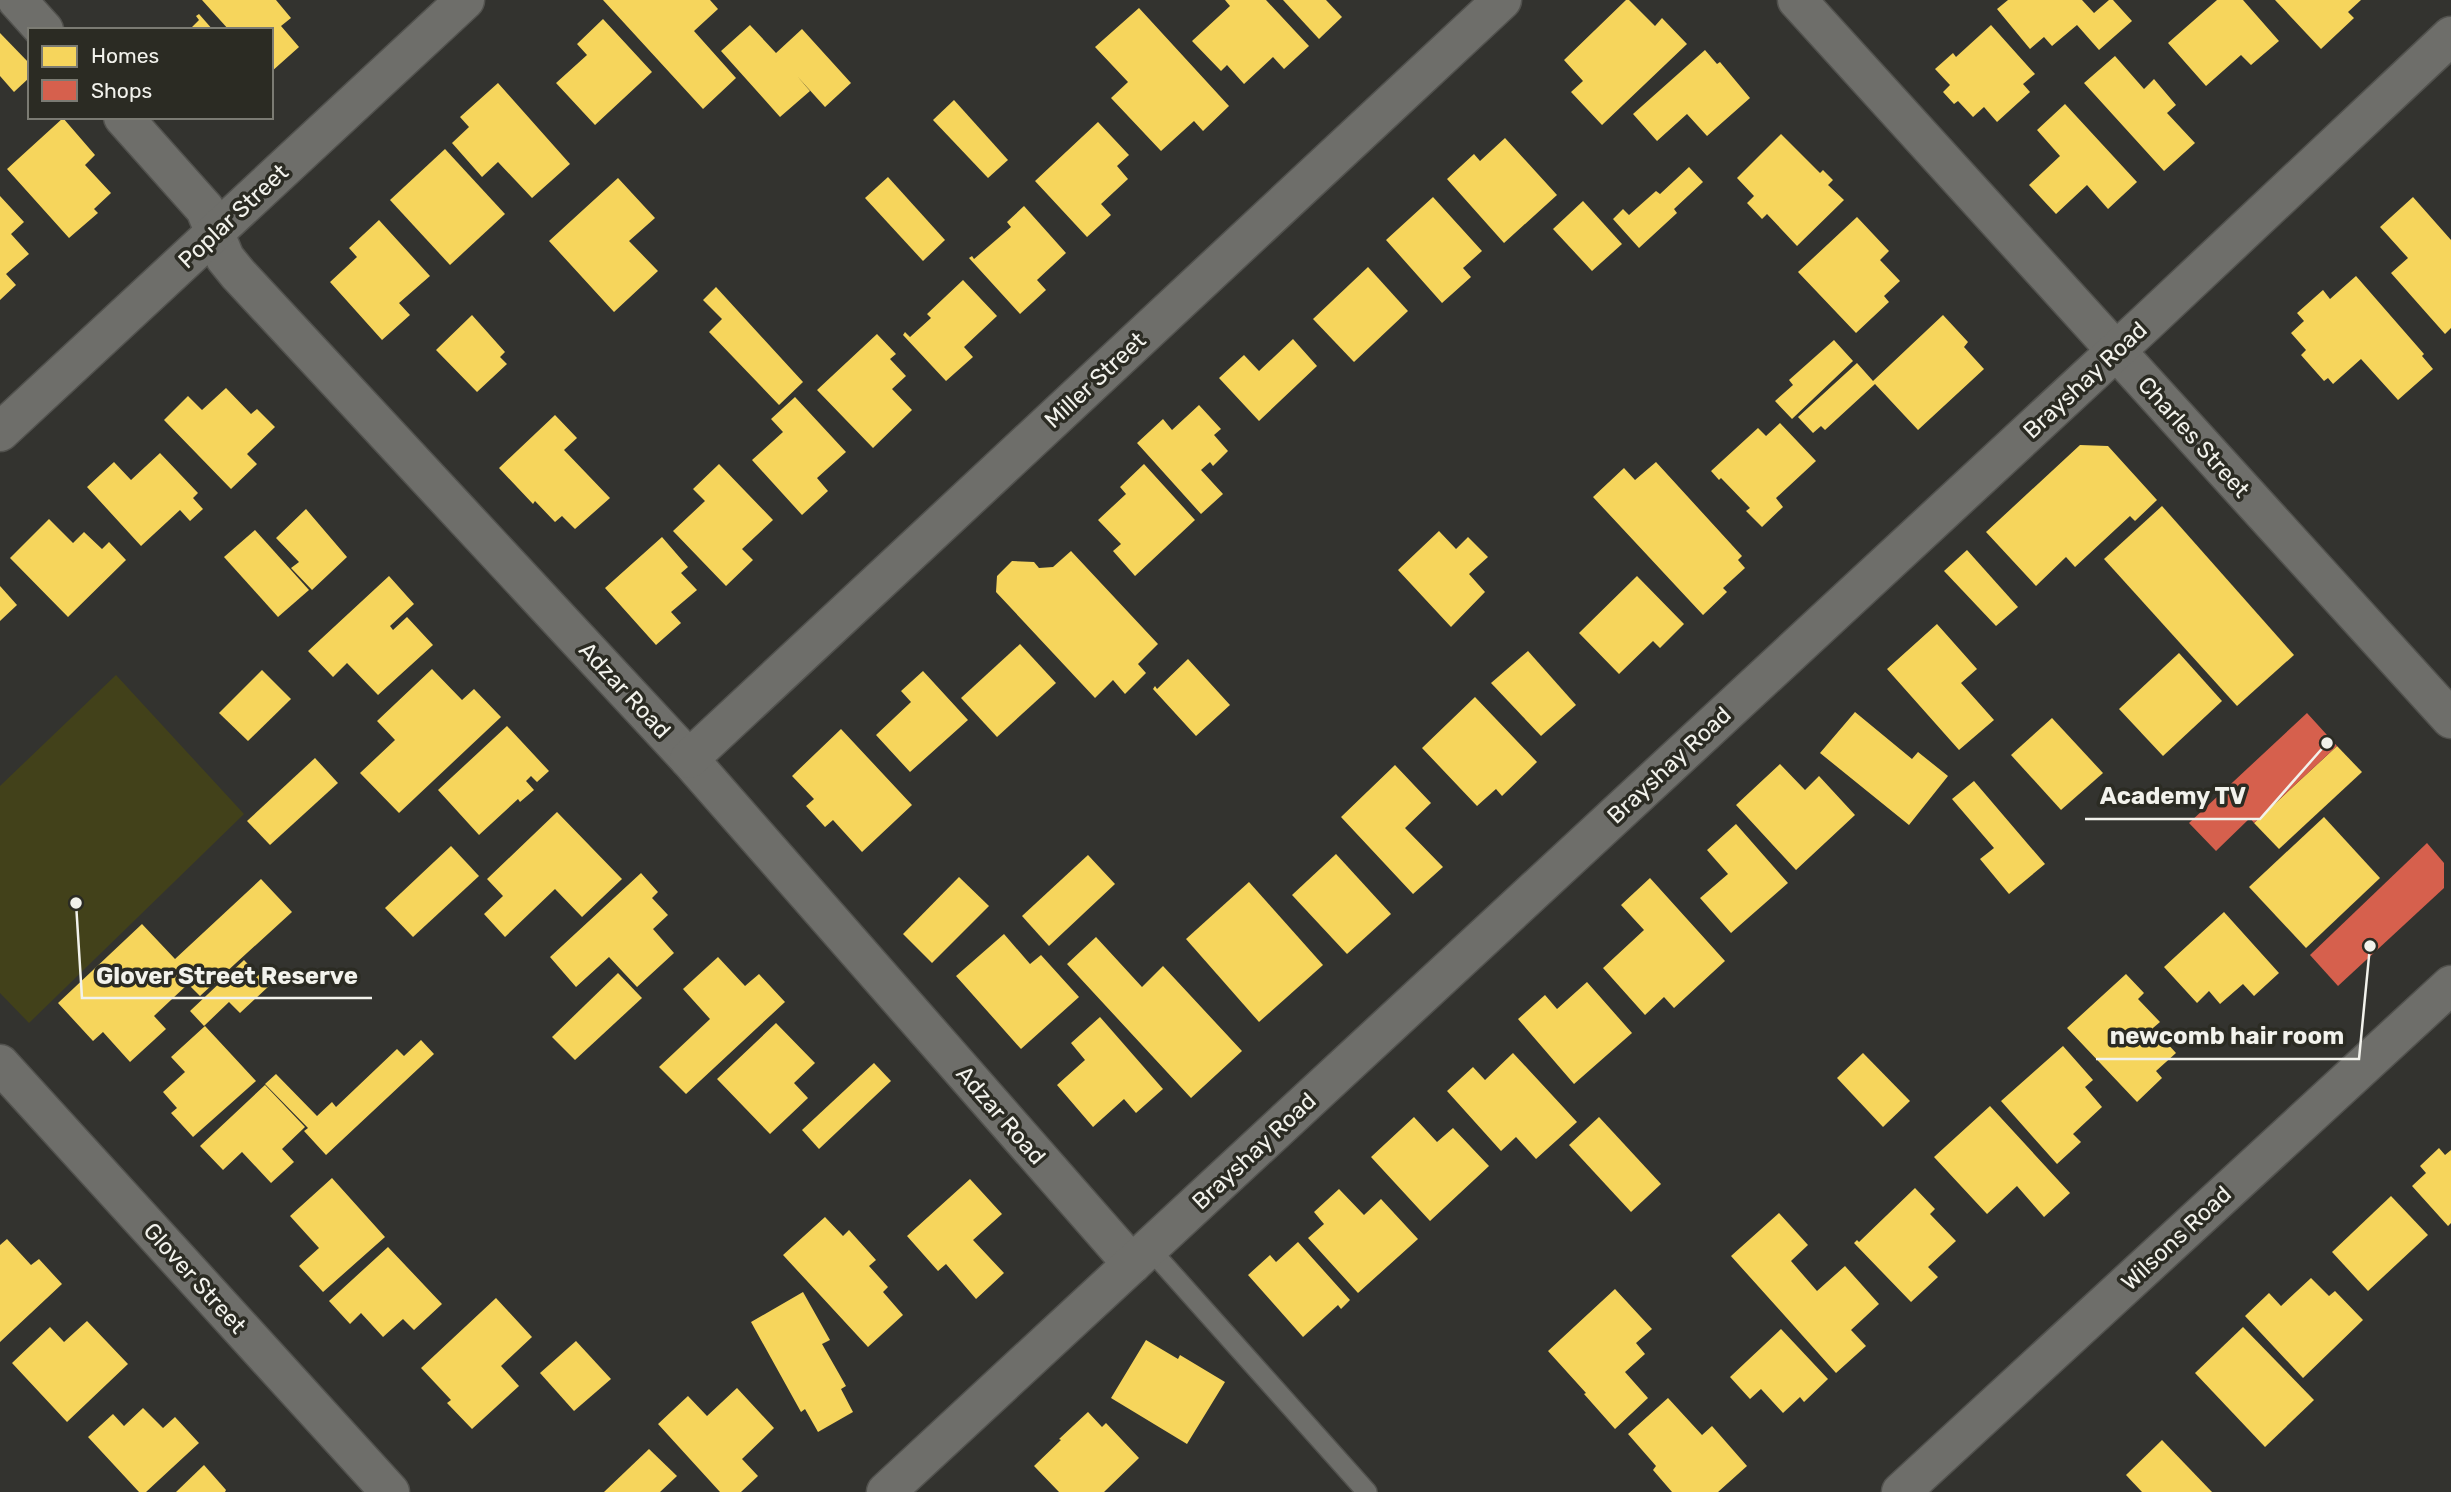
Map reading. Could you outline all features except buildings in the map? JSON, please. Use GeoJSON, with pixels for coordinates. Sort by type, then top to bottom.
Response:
{"type":"FeatureCollection","features":[{"type":"Feature","properties":{"kind":"street"},"geometry":{"type":"LineString","coordinates":[[18,0],[42,28]]}},
{"type":"Feature","properties":{"kind":"street","name":"Poplar Street"},"geometry":{"type":"LineString","coordinates":[[0,432],[465,0]]}},
{"type":"Feature","properties":{"kind":"street","name":"Miller Street"},"geometry":{"type":"LineString","coordinates":[[689,759],[1502,0]]}},
{"type":"Feature","properties":{"kind":"street","name":"Charles Street"},"geometry":{"type":"LineString","coordinates":[[1797,0],[2451,719]]}},
{"type":"Feature","properties":{"kind":"street","name":"Brayshay Road"},"geometry":{"type":"LineString","coordinates":[[886,1492],[2116,351],[2451,36]]}},
{"type":"Feature","properties":{"kind":"street","name":"Adzar Road"},"geometry":{"type":"LineString","coordinates":[[125,119],[205,208],[225,258],[238,274],[689,759],[1141,1256]]}},
{"type":"Feature","properties":{"kind":"street","name":"Wilsons Road"},"geometry":{"type":"LineString","coordinates":[[1901,1492],[2451,985]]}},
{"type":"Feature","properties":{"kind":"street","name":"Glover Street"},"geometry":{"type":"LineString","coordinates":[[0,1064],[390,1492]]}},
{"type":"Feature","properties":{"kind":"lane","name":"Adzar Road"},"geometry":{"type":"LineString","coordinates":[[1141,1256],[1367,1492]]}},
{"type":"Feature","properties":{"kind":"shaded area"},"geometry":{"type":"Polygon","coordinates":[[[116,675],[244,814],[29,1023],[0,993],[0,786],[116,675]]]}},
{"type":"Feature","properties":{"kind":"place","name":"Academy TV"},"geometry":{"type":"Point","coordinates":[2327,743]}},
{"type":"Feature","properties":{"kind":"place","name":"Glover Street Reserve"},"geometry":{"type":"Point","coordinates":[76,903]}},
{"type":"Feature","properties":{"kind":"place","name":"newcomb hair room"},"geometry":{"type":"Point","coordinates":[2370,946]}}]}
